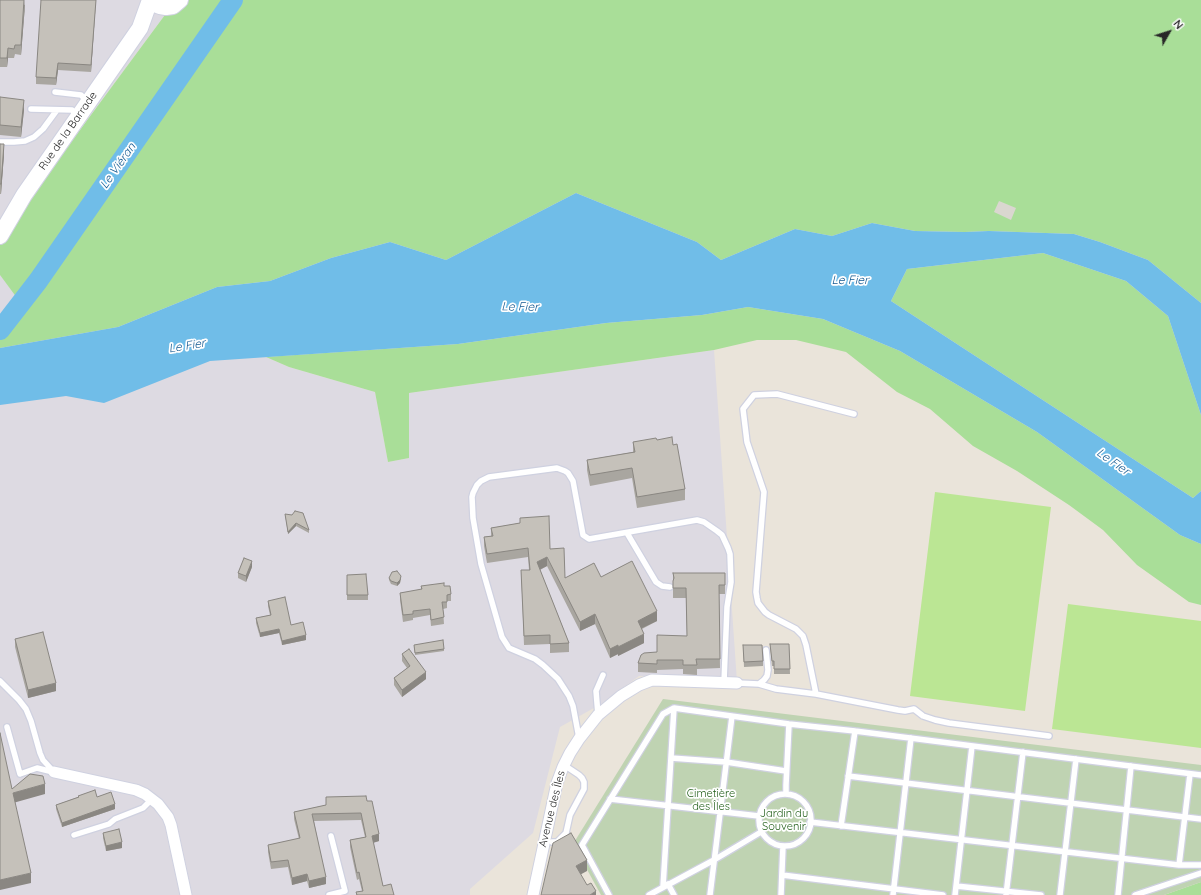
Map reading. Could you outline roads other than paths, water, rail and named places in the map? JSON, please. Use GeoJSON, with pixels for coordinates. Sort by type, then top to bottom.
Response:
{"type":"FeatureCollection","features":[{"type":"Feature","properties":{"kind":"street"},"geometry":{"type":"LineString","coordinates":[[151,0],[160,6],[173,4]]}},
{"type":"Feature","properties":{"kind":"street","name":"Rue de la Barrade"},"geometry":{"type":"LineString","coordinates":[[2,229],[140,28],[151,0]]}},
{"type":"Feature","properties":{"kind":"street","name":"Rue de la Barrade"},"geometry":{"type":"LineString","coordinates":[[140,28],[173,4]]}},
{"type":"Feature","properties":{"kind":"street","name":"Avenue des Îles"},"geometry":{"type":"LineString","coordinates":[[533,895],[555,790],[564,765],[579,739],[598,715],[621,696],[639,685],[652,680],[737,683]]}},
{"type":"Feature","properties":{"kind":"street"},"geometry":{"type":"LineString","coordinates":[[54,772],[136,790],[152,799],[163,810],[171,825],[186,895]]}},
{"type":"Feature","properties":{"kind":"lane"},"geometry":{"type":"LineString","coordinates":[[55,92],[80,95],[88,102]]}},
{"type":"Feature","properties":{"kind":"lane"},"geometry":{"type":"LineString","coordinates":[[31,110],[72,110],[79,116]]}},
{"type":"Feature","properties":{"kind":"lane"},"geometry":{"type":"LineString","coordinates":[[0,142],[25,141],[34,137],[43,129],[57,110]]}},
{"type":"Feature","properties":{"kind":"lane"},"geometry":{"type":"LineString","coordinates":[[816,694],[806,645],[802,636],[796,629],[769,616],[761,607],[756,598],[764,492],[747,442],[743,409],[754,395],[777,394],[854,414]]}},
{"type":"Feature","properties":{"kind":"lane"},"geometry":{"type":"LineString","coordinates":[[579,739],[573,706],[569,696],[558,679],[543,665],[510,648],[502,637],[481,564],[473,518],[473,493],[480,482],[489,477],[557,468],[565,471],[573,481],[582,532],[584,537],[591,539],[697,520],[711,526],[717,531],[725,541],[730,554],[732,582],[727,607],[724,682]]}},
{"type":"Feature","properties":{"kind":"lane"},"geometry":{"type":"LineString","coordinates":[[627,533],[656,582],[662,586],[670,587]]}},
{"type":"Feature","properties":{"kind":"lane"},"geometry":{"type":"LineString","coordinates":[[759,684],[767,676],[768,670],[766,650]]}},
{"type":"Feature","properties":{"kind":"lane"},"geometry":{"type":"LineString","coordinates":[[598,715],[596,691],[603,674]]}},
{"type":"Feature","properties":{"kind":"lane"},"geometry":{"type":"LineString","coordinates":[[0,681],[26,709],[43,760],[54,772]]}},
{"type":"Feature","properties":{"kind":"lane"},"geometry":{"type":"LineString","coordinates":[[737,683],[759,684],[776,689],[816,694],[905,711],[914,709],[919,714],[928,718],[949,723],[1049,736]]}},
{"type":"Feature","properties":{"kind":"lane"},"geometry":{"type":"LineString","coordinates":[[674,708],[668,806],[666,886],[674,895]]}},
{"type":"Feature","properties":{"kind":"lane"},"geometry":{"type":"LineString","coordinates":[[609,895],[582,844],[664,714],[674,708],[788,724],[855,731],[1201,775]]}},
{"type":"Feature","properties":{"kind":"lane"},"geometry":{"type":"LineString","coordinates":[[710,895],[732,716]]}},
{"type":"Feature","properties":{"kind":"lane"},"geometry":{"type":"LineString","coordinates":[[786,794],[788,724]]}},
{"type":"Feature","properties":{"kind":"lane"},"geometry":{"type":"LineString","coordinates":[[7,727],[20,774],[37,768],[54,772]]}},
{"type":"Feature","properties":{"kind":"lane"},"geometry":{"type":"LineString","coordinates":[[841,826],[855,731]]}},
{"type":"Feature","properties":{"kind":"lane"},"geometry":{"type":"LineString","coordinates":[[894,892],[911,738]]}},
{"type":"Feature","properties":{"kind":"lane"},"geometry":{"type":"LineString","coordinates":[[955,895],[972,746]]}},
{"type":"Feature","properties":{"kind":"lane"},"geometry":{"type":"LineString","coordinates":[[1007,893],[1023,752]]}},
{"type":"Feature","properties":{"kind":"lane"},"geometry":{"type":"LineString","coordinates":[[671,758],[726,762],[786,771]]}},
{"type":"Feature","properties":{"kind":"lane"},"geometry":{"type":"LineString","coordinates":[[1060,895],[1076,759]]}},
{"type":"Feature","properties":{"kind":"lane"},"geometry":{"type":"LineString","coordinates":[[552,842],[557,842],[566,833],[570,815],[584,788],[582,778],[564,765]]}},
{"type":"Feature","properties":{"kind":"lane"},"geometry":{"type":"LineString","coordinates":[[1118,895],[1131,766]]}},
{"type":"Feature","properties":{"kind":"lane"},"geometry":{"type":"LineString","coordinates":[[1179,865],[1190,774]]}},
{"type":"Feature","properties":{"kind":"lane"},"geometry":{"type":"LineString","coordinates":[[848,776],[1201,819]]}},
{"type":"Feature","properties":{"kind":"lane"},"geometry":{"type":"LineString","coordinates":[[786,794],[794,796],[806,805],[810,812],[810,828],[801,840],[794,844],[783,846],[772,843],[761,832],[759,816],[761,809],[766,802],[771,798],[786,794]]}},
{"type":"Feature","properties":{"kind":"lane"},"geometry":{"type":"LineString","coordinates":[[74,835],[109,824],[115,819],[143,808],[152,799]]}},
{"type":"Feature","properties":{"kind":"lane"},"geometry":{"type":"LineString","coordinates":[[610,799],[759,816]]}},
{"type":"Feature","properties":{"kind":"lane"},"geometry":{"type":"LineString","coordinates":[[810,822],[1179,865],[1201,865]]}},
{"type":"Feature","properties":{"kind":"lane"},"geometry":{"type":"LineString","coordinates":[[649,895],[714,860],[761,832]]}},
{"type":"Feature","properties":{"kind":"lane"},"geometry":{"type":"LineString","coordinates":[[329,895],[345,891],[331,836]]}},
{"type":"Feature","properties":{"kind":"lane"},"geometry":{"type":"LineString","coordinates":[[782,895],[783,846]]}},
{"type":"Feature","properties":{"kind":"lane"},"geometry":{"type":"LineString","coordinates":[[1135,895],[1201,873]]}},
{"type":"Feature","properties":{"kind":"lane"},"geometry":{"type":"LineString","coordinates":[[782,875],[894,892],[943,895]]}},
{"type":"Feature","properties":{"kind":"lane"},"geometry":{"type":"LineString","coordinates":[[956,886],[1007,893],[1040,895]]}},
{"type":"Feature","properties":{"kind":"water","name":"Le Fier"},"geometry":{"type":"Polygon","coordinates":[[[576,193],[697,242],[721,260],[795,229],[832,236],[872,223],[915,231],[989,231],[1074,234],[1148,260],[1201,303],[1201,415],[1168,316],[1126,281],[1043,253],[907,269],[891,301],[1193,498],[1201,491],[1201,544],[1180,535],[1037,432],[900,351],[823,319],[748,307],[702,315],[606,323],[458,344],[210,361],[104,403],[66,396],[0,405],[0,348],[118,327],[217,287],[270,281],[331,258],[390,242],[446,260],[576,193]]]}},
{"type":"Feature","properties":{"kind":"waterway","name":"Le Viéran"},"geometry":{"type":"LineString","coordinates":[[0,330],[38,281],[233,0]]}},
{"type":"Feature","properties":{"kind":"park label","name":"Cimetière des Îles"},"geometry":{"type":"Point","coordinates":[711,800]}},
{"type":"Feature","properties":{"kind":"park label","name":"Jardin du Souvenir"},"geometry":{"type":"Point","coordinates":[784,820]}}]}
